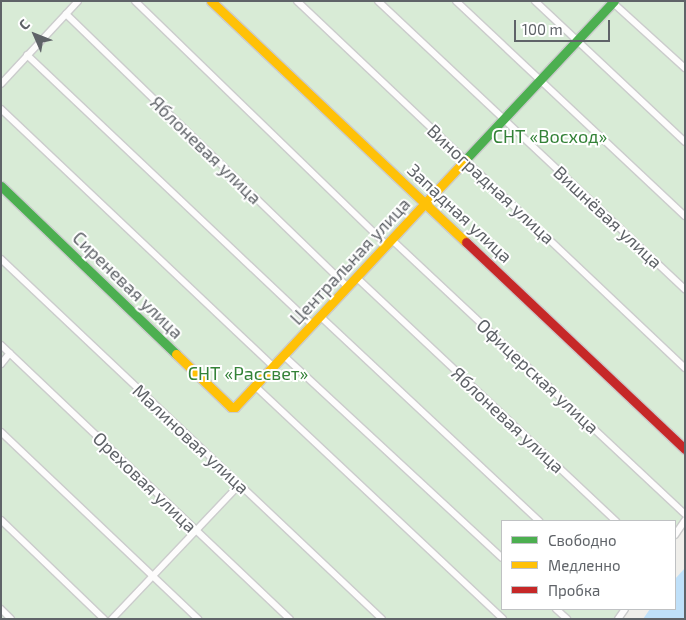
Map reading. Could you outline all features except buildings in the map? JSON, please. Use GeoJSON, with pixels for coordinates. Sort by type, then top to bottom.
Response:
{"type":"FeatureCollection","features":[{"type":"Feature","properties":{"kind":"street"},"geometry":{"type":"LineString","coordinates":[[1,84],[78,1]]}},
{"type":"Feature","properties":{"kind":"street","name":"Офицерская улица"},"geometry":{"type":"LineString","coordinates":[[134,1],[389,241],[685,514]]}},
{"type":"Feature","properties":{"kind":"street","name":"Западная улица"},"geometry":{"type":"LineString","coordinates":[[211,1],[685,449]]}},
{"type":"Feature","properties":{"kind":"street","name":"Виноградная улица"},"geometry":{"type":"LineString","coordinates":[[296,1],[685,368]]}},
{"type":"Feature","properties":{"kind":"street","name":"Вишнёвая улица"},"geometry":{"type":"LineString","coordinates":[[378,1],[685,289]]}},
{"type":"Feature","properties":{"kind":"street"},"geometry":{"type":"LineString","coordinates":[[456,1],[685,216]]}},
{"type":"Feature","properties":{"kind":"street"},"geometry":{"type":"LineString","coordinates":[[535,1],[685,142]]}},
{"type":"Feature","properties":{"kind":"street"},"geometry":{"type":"LineString","coordinates":[[612,2],[685,68]]}},
{"type":"Feature","properties":{"kind":"street","name":"Центральная улица"},"geometry":{"type":"LineString","coordinates":[[231,407],[239,404],[274,367],[612,2]]}},
{"type":"Feature","properties":{"kind":"street","name":"Яблоневая улица"},"geometry":{"type":"LineString","coordinates":[[66,14],[347,286]]}},
{"type":"Feature","properties":{"kind":"street"},"geometry":{"type":"LineString","coordinates":[[27,55],[313,325]]}},
{"type":"Feature","properties":{"kind":"street"},"geometry":{"type":"LineString","coordinates":[[1,109],[274,367]]}},
{"type":"Feature","properties":{"kind":"street","name":"Сиреневая улица"},"geometry":{"type":"LineString","coordinates":[[1,186],[231,407]]}},
{"type":"Feature","properties":{"kind":"street","name":"Малиновая улица"},"geometry":{"type":"LineString","coordinates":[[1,259],[382,619]]}},
{"type":"Feature","properties":{"kind":"street","name":"Яблоневая улица"},"geometry":{"type":"LineString","coordinates":[[356,277],[615,520]]}},
{"type":"Feature","properties":{"kind":"street"},"geometry":{"type":"LineString","coordinates":[[321,317],[538,520]]}},
{"type":"Feature","properties":{"kind":"street","name":"Ореховая улица"},"geometry":{"type":"LineString","coordinates":[[1,345],[290,619]]}},
{"type":"Feature","properties":{"kind":"street"},"geometry":{"type":"LineString","coordinates":[[1,364],[10,353]]}},
{"type":"Feature","properties":{"kind":"street"},"geometry":{"type":"LineString","coordinates":[[284,356],[501,557]]}},
{"type":"Feature","properties":{"kind":"street"},"geometry":{"type":"LineString","coordinates":[[256,386],[503,619]]}},
{"type":"Feature","properties":{"kind":"street"},"geometry":{"type":"LineString","coordinates":[[1,432],[198,619]]}},
{"type":"Feature","properties":{"kind":"street"},"geometry":{"type":"LineString","coordinates":[[112,619],[239,484]]}},
{"type":"Feature","properties":{"kind":"street"},"geometry":{"type":"LineString","coordinates":[[1,520],[104,619]]}},
{"type":"Feature","properties":{"kind":"street"},"geometry":{"type":"LineString","coordinates":[[676,534],[685,520]]}},
{"type":"Feature","properties":{"kind":"street"},"geometry":{"type":"LineString","coordinates":[[1,609],[11,619]]}},
{"type":"Feature","properties":{"kind":"street"},"geometry":{"type":"LineString","coordinates":[[557,610],[567,619]]}},
{"type":"Feature","properties":{"kind":"green space","name":"СНТ «Рассвет»"},"geometry":{"type":"Polygon","coordinates":[[[1,1],[685,1],[685,520],[676,534],[676,520],[501,520],[501,610],[624,610],[618,619],[1,619],[1,1]]]}},
{"type":"Feature","properties":{"kind":"water"},"geometry":{"type":"Polygon","coordinates":[[[685,568],[685,619],[643,619],[649,610],[676,610],[676,578],[685,568]]]}},
{"type":"Feature","properties":{"kind":"traffic: fast"},"geometry":{"type":"LineString","coordinates":[[465,160],[614,1]]}},
{"type":"Feature","properties":{"kind":"traffic: fast"},"geometry":{"type":"LineString","coordinates":[[1,186],[176,354]]}},
{"type":"Feature","properties":{"kind":"traffic: slow"},"geometry":{"type":"LineString","coordinates":[[211,1],[466,242]]}},
{"type":"Feature","properties":{"kind":"traffic: slow"},"geometry":{"type":"LineString","coordinates":[[176,354],[231,407],[235,407],[465,160]]}},
{"type":"Feature","properties":{"kind":"traffic: jam"},"geometry":{"type":"LineString","coordinates":[[466,242],[685,449]]}},
{"type":"Feature","properties":{"kind":"park label","name":"СНТ «Восход»"},"geometry":{"type":"Point","coordinates":[550,136]}}]}
